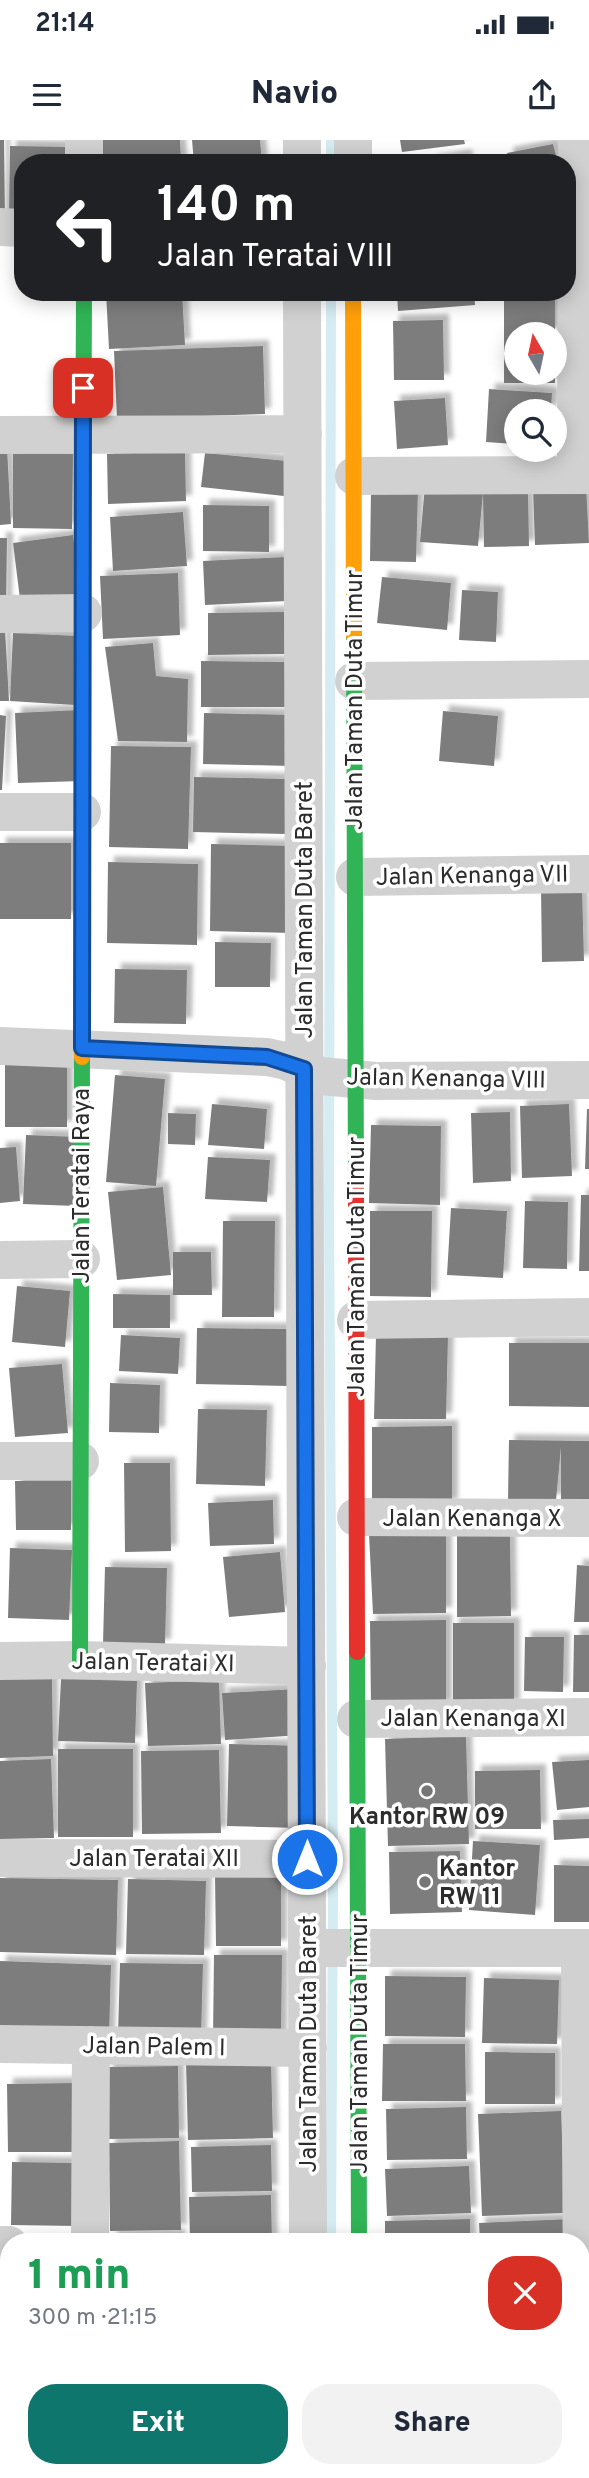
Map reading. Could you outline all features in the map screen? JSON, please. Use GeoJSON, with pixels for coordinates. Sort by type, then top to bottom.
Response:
{"type":"FeatureCollection","features":[{"type":"Feature","properties":{"kind":"street"},"geometry":{"type":"LineString","coordinates":[[354,477],[583,475],[583,261],[577,140]]}},
{"type":"Feature","properties":{"kind":"street","name":"Jalan Teratai Raya"},"geometry":{"type":"LineString","coordinates":[[80,1660],[83,301]]}},
{"type":"Feature","properties":{"kind":"street","name":"Jalan Taman Duta Baret"},"geometry":{"type":"LineString","coordinates":[[303,301],[303,434],[332,1075],[307,1666],[307,1859],[336,1948],[308,2048],[308,2233]]}},
{"type":"Feature","properties":{"kind":"street","name":"Jalan Taman Duta Timur"},"geometry":{"type":"LineString","coordinates":[[353,301],[355,877],[332,1075],[356,1320],[356,1719],[336,1948],[358,2233]]}},
{"type":"Feature","properties":{"kind":"street"},"geometry":{"type":"LineString","coordinates":[[0,435],[303,434]]}},
{"type":"Feature","properties":{"kind":"street"},"geometry":{"type":"LineString","coordinates":[[0,614],[83,613]]}},
{"type":"Feature","properties":{"kind":"street"},"geometry":{"type":"LineString","coordinates":[[354,681],[589,679]]}},
{"type":"Feature","properties":{"kind":"street"},"geometry":{"type":"LineString","coordinates":[[0,812],[82,812]]}},
{"type":"Feature","properties":{"kind":"street","name":"Jalan Kenanga VII"},"geometry":{"type":"LineString","coordinates":[[355,877],[589,874]]}},
{"type":"Feature","properties":{"kind":"street","name":"Jalan Kenanga VIII"},"geometry":{"type":"LineString","coordinates":[[0,1046],[267,1057],[332,1075],[376,1081],[589,1080]]}},
{"type":"Feature","properties":{"kind":"street"},"geometry":{"type":"LineString","coordinates":[[0,1260],[81,1259]]}},
{"type":"Feature","properties":{"kind":"street"},"geometry":{"type":"LineString","coordinates":[[356,1320],[589,1317]]}},
{"type":"Feature","properties":{"kind":"street"},"geometry":{"type":"LineString","coordinates":[[0,1461],[80,1461]]}},
{"type":"Feature","properties":{"kind":"street","name":"Jalan Kenanga X"},"geometry":{"type":"LineString","coordinates":[[356,1517],[589,1518]]}},
{"type":"Feature","properties":{"kind":"street","name":"Jalan Teratai XI"},"geometry":{"type":"LineString","coordinates":[[0,1661],[80,1660],[307,1666]]}},
{"type":"Feature","properties":{"kind":"street","name":"Jalan Kenanga XI"},"geometry":{"type":"LineString","coordinates":[[356,1719],[589,1717]]}},
{"type":"Feature","properties":{"kind":"street","name":"Jalan Teratai XII"},"geometry":{"type":"LineString","coordinates":[[0,1858],[307,1859]]}},
{"type":"Feature","properties":{"kind":"street"},"geometry":{"type":"LineString","coordinates":[[336,1948],[584,1948],[585,2233]]}},
{"type":"Feature","properties":{"kind":"street","name":"Jalan Palem I"},"geometry":{"type":"LineString","coordinates":[[0,2044],[308,2048]]}},
{"type":"Feature","properties":{"kind":"street"},"geometry":{"type":"LineString","coordinates":[[90,2233],[92,2045]]}},
{"type":"Feature","properties":{"kind":"building"},"geometry":{"type":"Polygon","coordinates":[[[0,140],[4,140],[5,219],[0,219],[0,140]]]}},
{"type":"Feature","properties":{"kind":"building"},"geometry":{"type":"Polygon","coordinates":[[[100,140],[180,140],[181,154],[101,154],[100,140]]]}},
{"type":"Feature","properties":{"kind":"building"},"geometry":{"type":"Polygon","coordinates":[[[192,140],[260,140],[261,154],[193,154],[192,140]]]}},
{"type":"Feature","properties":{"kind":"building"},"geometry":{"type":"Polygon","coordinates":[[[400,140],[464,140],[465,144],[402,152],[400,140]]]}},
{"type":"Feature","properties":{"kind":"building"},"geometry":{"type":"Polygon","coordinates":[[[553,144],[556,154],[507,154],[553,144]]]}},
{"type":"Feature","properties":{"kind":"building"},"geometry":{"type":"Polygon","coordinates":[[[10,146],[75,147],[75,154],[14,154],[14,217],[9,217],[10,146]]]}},
{"type":"Feature","properties":{"kind":"building"},"geometry":{"type":"Polygon","coordinates":[[[106,301],[183,301],[185,345],[109,349],[106,301]]]}},
{"type":"Feature","properties":{"kind":"building"},"geometry":{"type":"Polygon","coordinates":[[[397,301],[475,301],[475,305],[398,311],[397,301]]]}},
{"type":"Feature","properties":{"kind":"building"},"geometry":{"type":"Polygon","coordinates":[[[504,301],[555,301],[555,322],[504,322],[504,301]]]}},
{"type":"Feature","properties":{"kind":"building"},"geometry":{"type":"Polygon","coordinates":[[[443,320],[444,380],[394,380],[393,321],[443,320]]]}},
{"type":"Feature","properties":{"kind":"building"},"geometry":{"type":"Polygon","coordinates":[[[263,346],[265,414],[117,419],[114,351],[263,346]]]}},
{"type":"Feature","properties":{"kind":"building"},"geometry":{"type":"Polygon","coordinates":[[[489,389],[552,393],[552,399],[504,399],[504,443],[486,442],[489,389]]]}},
{"type":"Feature","properties":{"kind":"building"},"geometry":{"type":"Polygon","coordinates":[[[445,398],[448,445],[397,449],[394,401],[445,398]]]}},
{"type":"Feature","properties":{"kind":"building"},"geometry":{"type":"Polygon","coordinates":[[[0,447],[7,447],[11,524],[0,525],[0,447]]]}},
{"type":"Feature","properties":{"kind":"building"},"geometry":{"type":"Polygon","coordinates":[[[185,451],[186,501],[108,504],[107,454],[185,451]]]}},
{"type":"Feature","properties":{"kind":"building"},"geometry":{"type":"Polygon","coordinates":[[[13,453],[73,454],[72,529],[13,528],[13,453]]]}},
{"type":"Feature","properties":{"kind":"building"},"geometry":{"type":"Polygon","coordinates":[[[205,453],[297,462],[293,497],[201,487],[205,453]]]}},
{"type":"Feature","properties":{"kind":"building"},"geometry":{"type":"Polygon","coordinates":[[[425,485],[528,490],[529,546],[484,547],[483,493],[478,546],[420,542],[425,485]]]}},
{"type":"Feature","properties":{"kind":"building"},"geometry":{"type":"Polygon","coordinates":[[[586,486],[589,543],[535,545],[533,488],[586,486]]]}},
{"type":"Feature","properties":{"kind":"building"},"geometry":{"type":"Polygon","coordinates":[[[371,488],[418,489],[416,562],[370,561],[371,488]]]}},
{"type":"Feature","properties":{"kind":"building"},"geometry":{"type":"Polygon","coordinates":[[[203,505],[269,506],[269,552],[203,551],[203,505]]]}},
{"type":"Feature","properties":{"kind":"building"},"geometry":{"type":"Polygon","coordinates":[[[183,512],[187,566],[113,571],[110,517],[183,512]]]}},
{"type":"Feature","properties":{"kind":"building"},"geometry":{"type":"Polygon","coordinates":[[[73,535],[81,600],[21,607],[13,543],[73,535]]]}},
{"type":"Feature","properties":{"kind":"building"},"geometry":{"type":"Polygon","coordinates":[[[0,538],[7,538],[6,612],[0,612],[0,538]]]}},
{"type":"Feature","properties":{"kind":"building"},"geometry":{"type":"Polygon","coordinates":[[[285,557],[287,601],[205,605],[203,561],[285,557]]]}},
{"type":"Feature","properties":{"kind":"building"},"geometry":{"type":"Polygon","coordinates":[[[178,573],[180,635],[103,639],[100,576],[178,573]]]}},
{"type":"Feature","properties":{"kind":"building"},"geometry":{"type":"Polygon","coordinates":[[[382,577],[451,583],[447,630],[377,623],[382,577]]]}},
{"type":"Feature","properties":{"kind":"building"},"geometry":{"type":"Polygon","coordinates":[[[462,590],[498,592],[496,642],[459,640],[462,590]]]}},
{"type":"Feature","properties":{"kind":"building"},"geometry":{"type":"Polygon","coordinates":[[[285,612],[286,654],[208,655],[208,613],[285,612]]]}},
{"type":"Feature","properties":{"kind":"building"},"geometry":{"type":"Polygon","coordinates":[[[5,629],[9,701],[0,701],[0,630],[5,629]]]}},
{"type":"Feature","properties":{"kind":"building"},"geometry":{"type":"Polygon","coordinates":[[[13,633],[78,636],[75,705],[10,701],[13,633]]]}},
{"type":"Feature","properties":{"kind":"building"},"geometry":{"type":"Polygon","coordinates":[[[153,643],[156,676],[188,679],[187,742],[118,741],[105,647],[153,643]]]}},
{"type":"Feature","properties":{"kind":"building"},"geometry":{"type":"Polygon","coordinates":[[[201,661],[288,662],[288,707],[201,707],[201,661]]]}},
{"type":"Feature","properties":{"kind":"building"},"geometry":{"type":"Polygon","coordinates":[[[79,710],[81,781],[18,783],[15,713],[79,710]]]}},
{"type":"Feature","properties":{"kind":"building"},"geometry":{"type":"Polygon","coordinates":[[[443,711],[498,716],[494,766],[439,761],[443,711]]]}},
{"type":"Feature","properties":{"kind":"building"},"geometry":{"type":"Polygon","coordinates":[[[204,713],[294,715],[292,766],[203,764],[204,713]]]}},
{"type":"Feature","properties":{"kind":"building"},"geometry":{"type":"Polygon","coordinates":[[[0,715],[6,716],[2,790],[0,790],[0,715]]]}},
{"type":"Feature","properties":{"kind":"building"},"geometry":{"type":"Polygon","coordinates":[[[111,746],[191,747],[188,849],[109,847],[111,746]]]}},
{"type":"Feature","properties":{"kind":"building"},"geometry":{"type":"Polygon","coordinates":[[[194,777],[288,779],[286,834],[193,832],[194,777]]]}},
{"type":"Feature","properties":{"kind":"building"},"geometry":{"type":"Polygon","coordinates":[[[0,843],[71,843],[71,919],[0,919],[0,843]]]}},
{"type":"Feature","properties":{"kind":"building"},"geometry":{"type":"Polygon","coordinates":[[[211,844],[295,846],[293,933],[210,931],[211,844]]]}},
{"type":"Feature","properties":{"kind":"building"},"geometry":{"type":"Polygon","coordinates":[[[108,862],[198,864],[197,945],[107,943],[108,862]]]}},
{"type":"Feature","properties":{"kind":"building"},"geometry":{"type":"Polygon","coordinates":[[[582,887],[584,961],[542,962],[541,888],[582,887]]]}},
{"type":"Feature","properties":{"kind":"building"},"geometry":{"type":"Polygon","coordinates":[[[215,942],[271,943],[270,987],[215,987],[215,942]]]}},
{"type":"Feature","properties":{"kind":"building"},"geometry":{"type":"Polygon","coordinates":[[[115,969],[187,970],[186,1024],[114,1023],[115,969]]]}},
{"type":"Feature","properties":{"kind":"building"},"geometry":{"type":"Polygon","coordinates":[[[67,1053],[67,1127],[5,1127],[5,1054],[67,1053]]]}},
{"type":"Feature","properties":{"kind":"building"},"geometry":{"type":"Polygon","coordinates":[[[115,1075],[165,1079],[156,1186],[106,1182],[115,1075]]]}},
{"type":"Feature","properties":{"kind":"building"},"geometry":{"type":"Polygon","coordinates":[[[212,1104],[267,1109],[264,1149],[208,1145],[212,1104]]]}},
{"type":"Feature","properties":{"kind":"building"},"geometry":{"type":"Polygon","coordinates":[[[569,1104],[572,1176],[522,1178],[520,1106],[569,1104]]]}},
{"type":"Feature","properties":{"kind":"building"},"geometry":{"type":"Polygon","coordinates":[[[587,1109],[589,1169],[585,1169],[587,1109]]]}},
{"type":"Feature","properties":{"kind":"building"},"geometry":{"type":"Polygon","coordinates":[[[510,1112],[511,1181],[473,1183],[471,1113],[510,1112]]]}},
{"type":"Feature","properties":{"kind":"building"},"geometry":{"type":"Polygon","coordinates":[[[168,1113],[196,1114],[195,1145],[168,1144],[168,1113]]]}},
{"type":"Feature","properties":{"kind":"building"},"geometry":{"type":"Polygon","coordinates":[[[371,1125],[441,1126],[440,1205],[369,1203],[371,1125]]]}},
{"type":"Feature","properties":{"kind":"building"},"geometry":{"type":"Polygon","coordinates":[[[26,1135],[79,1137],[76,1206],[23,1204],[26,1135]]]}},
{"type":"Feature","properties":{"kind":"building"},"geometry":{"type":"Polygon","coordinates":[[[16,1147],[20,1201],[0,1203],[0,1148],[16,1147]]]}},
{"type":"Feature","properties":{"kind":"building"},"geometry":{"type":"Polygon","coordinates":[[[208,1157],[270,1160],[267,1202],[205,1199],[208,1157]]]}},
{"type":"Feature","properties":{"kind":"building"},"geometry":{"type":"Polygon","coordinates":[[[163,1187],[171,1275],[117,1280],[108,1192],[163,1187]]]}},
{"type":"Feature","properties":{"kind":"building"},"geometry":{"type":"Polygon","coordinates":[[[581,1195],[589,1195],[589,1271],[579,1271],[581,1195]]]}},
{"type":"Feature","properties":{"kind":"building"},"geometry":{"type":"Polygon","coordinates":[[[525,1201],[568,1202],[567,1269],[523,1268],[525,1201]]]}},
{"type":"Feature","properties":{"kind":"building"},"geometry":{"type":"Polygon","coordinates":[[[451,1208],[507,1211],[503,1278],[447,1275],[451,1208]]]}},
{"type":"Feature","properties":{"kind":"building"},"geometry":{"type":"Polygon","coordinates":[[[370,1211],[432,1211],[431,1297],[370,1296],[370,1211]]]}},
{"type":"Feature","properties":{"kind":"building"},"geometry":{"type":"Polygon","coordinates":[[[223,1221],[275,1221],[274,1317],[222,1317],[223,1221]]]}},
{"type":"Feature","properties":{"kind":"building"},"geometry":{"type":"Polygon","coordinates":[[[173,1252],[211,1252],[212,1295],[173,1295],[173,1252]]]}},
{"type":"Feature","properties":{"kind":"building"},"geometry":{"type":"Polygon","coordinates":[[[17,1286],[70,1291],[65,1347],[12,1342],[17,1286]]]}},
{"type":"Feature","properties":{"kind":"building"},"geometry":{"type":"Polygon","coordinates":[[[113,1294],[170,1295],[170,1328],[113,1328],[113,1294]]]}},
{"type":"Feature","properties":{"kind":"building"},"geometry":{"type":"Polygon","coordinates":[[[197,1328],[289,1329],[288,1386],[196,1384],[197,1328]]]}},
{"type":"Feature","properties":{"kind":"building"},"geometry":{"type":"Polygon","coordinates":[[[121,1335],[180,1338],[178,1374],[119,1371],[121,1335]]]}},
{"type":"Feature","properties":{"kind":"building"},"geometry":{"type":"Polygon","coordinates":[[[376,1335],[448,1336],[446,1419],[374,1419],[376,1335]]]}},
{"type":"Feature","properties":{"kind":"building"},"geometry":{"type":"Polygon","coordinates":[[[509,1343],[589,1343],[589,1407],[509,1406],[509,1343]]]}},
{"type":"Feature","properties":{"kind":"building"},"geometry":{"type":"Polygon","coordinates":[[[62,1364],[68,1433],[15,1437],[9,1368],[62,1364]]]}},
{"type":"Feature","properties":{"kind":"building"},"geometry":{"type":"Polygon","coordinates":[[[110,1383],[160,1385],[159,1433],[109,1432],[110,1383]]]}},
{"type":"Feature","properties":{"kind":"building"},"geometry":{"type":"Polygon","coordinates":[[[198,1409],[267,1410],[265,1486],[196,1484],[198,1409]]]}},
{"type":"Feature","properties":{"kind":"building"},"geometry":{"type":"Polygon","coordinates":[[[452,1426],[452,1505],[372,1505],[372,1427],[452,1426]]]}},
{"type":"Feature","properties":{"kind":"building"},"geometry":{"type":"Polygon","coordinates":[[[509,1440],[589,1441],[589,1501],[561,1501],[561,1447],[556,1500],[508,1500],[509,1440]]]}},
{"type":"Feature","properties":{"kind":"building"},"geometry":{"type":"Polygon","coordinates":[[[124,1463],[170,1463],[171,1551],[125,1552],[124,1463]]]}},
{"type":"Feature","properties":{"kind":"building"},"geometry":{"type":"Polygon","coordinates":[[[15,1481],[71,1481],[71,1530],[16,1530],[15,1481]]]}},
{"type":"Feature","properties":{"kind":"building"},"geometry":{"type":"Polygon","coordinates":[[[273,1500],[274,1544],[210,1546],[208,1503],[273,1500]]]}},
{"type":"Feature","properties":{"kind":"building"},"geometry":{"type":"Polygon","coordinates":[[[446,1532],[446,1613],[373,1614],[369,1534],[446,1532]]]}},
{"type":"Feature","properties":{"kind":"building"},"geometry":{"type":"Polygon","coordinates":[[[510,1535],[511,1616],[457,1617],[457,1536],[510,1535]]]}},
{"type":"Feature","properties":{"kind":"building"},"geometry":{"type":"Polygon","coordinates":[[[10,1548],[72,1550],[69,1620],[8,1618],[10,1548]]]}},
{"type":"Feature","properties":{"kind":"building"},"geometry":{"type":"Polygon","coordinates":[[[280,1552],[285,1612],[229,1617],[223,1557],[280,1552]]]}},
{"type":"Feature","properties":{"kind":"building"},"geometry":{"type":"Polygon","coordinates":[[[577,1565],[589,1566],[589,1622],[574,1622],[577,1565]]]}},
{"type":"Feature","properties":{"kind":"building"},"geometry":{"type":"Polygon","coordinates":[[[105,1567],[167,1568],[165,1645],[103,1644],[105,1567]]]}},
{"type":"Feature","properties":{"kind":"building"},"geometry":{"type":"Polygon","coordinates":[[[446,1620],[446,1707],[371,1707],[370,1621],[446,1620]]]}},
{"type":"Feature","properties":{"kind":"building"},"geometry":{"type":"Polygon","coordinates":[[[453,1623],[514,1623],[514,1706],[453,1706],[453,1623]]]}},
{"type":"Feature","properties":{"kind":"building"},"geometry":{"type":"Polygon","coordinates":[[[574,1635],[589,1635],[589,1692],[573,1692],[574,1635]]]}},
{"type":"Feature","properties":{"kind":"building"},"geometry":{"type":"Polygon","coordinates":[[[525,1637],[564,1637],[563,1692],[524,1691],[525,1637]]]}},
{"type":"Feature","properties":{"kind":"building"},"geometry":{"type":"Polygon","coordinates":[[[0,1677],[52,1679],[53,1756],[0,1758],[0,1677]]]}},
{"type":"Feature","properties":{"kind":"building"},"geometry":{"type":"Polygon","coordinates":[[[61,1679],[137,1681],[135,1743],[58,1741],[61,1679]]]}},
{"type":"Feature","properties":{"kind":"building"},"geometry":{"type":"Polygon","coordinates":[[[219,1680],[221,1744],[148,1746],[145,1683],[219,1680]]]}},
{"type":"Feature","properties":{"kind":"building"},"geometry":{"type":"Polygon","coordinates":[[[298,1689],[301,1735],[225,1740],[222,1693],[298,1689]]]}},
{"type":"Feature","properties":{"kind":"building","name":"Kantor RW 09"},"geometry":{"type":"Polygon","coordinates":[[[466,1736],[469,1844],[388,1846],[385,1739],[466,1736]]]}},
{"type":"Feature","properties":{"kind":"building"},"geometry":{"type":"Polygon","coordinates":[[[229,1744],[304,1746],[301,1828],[227,1826],[229,1744]]]}},
{"type":"Feature","properties":{"kind":"building"},"geometry":{"type":"Polygon","coordinates":[[[58,1749],[133,1749],[133,1837],[58,1837],[58,1749]]]}},
{"type":"Feature","properties":{"kind":"building"},"geometry":{"type":"Polygon","coordinates":[[[219,1750],[221,1833],[142,1834],[141,1751],[219,1750]]]}},
{"type":"Feature","properties":{"kind":"building"},"geometry":{"type":"Polygon","coordinates":[[[51,1759],[54,1838],[0,1839],[0,1761],[51,1759]]]}},
{"type":"Feature","properties":{"kind":"building"},"geometry":{"type":"Polygon","coordinates":[[[589,1760],[589,1807],[557,1810],[552,1762],[589,1760]]]}},
{"type":"Feature","properties":{"kind":"building"},"geometry":{"type":"Polygon","coordinates":[[[540,1770],[541,1829],[475,1829],[475,1771],[540,1770]]]}},
{"type":"Feature","properties":{"kind":"building"},"geometry":{"type":"Polygon","coordinates":[[[589,1819],[589,1838],[554,1840],[553,1820],[589,1819]]]}},
{"type":"Feature","properties":{"kind":"building"},"geometry":{"type":"Polygon","coordinates":[[[473,1841],[540,1845],[535,1915],[469,1910],[473,1841]]]}},
{"type":"Feature","properties":{"kind":"building","name":"Kantor RW 11"},"geometry":{"type":"Polygon","coordinates":[[[460,1851],[462,1912],[390,1914],[389,1852],[460,1851]]]}},
{"type":"Feature","properties":{"kind":"building"},"geometry":{"type":"Polygon","coordinates":[[[554,1865],[589,1866],[589,1922],[554,1922],[554,1865]]]}},
{"type":"Feature","properties":{"kind":"building"},"geometry":{"type":"Polygon","coordinates":[[[215,1876],[281,1877],[281,1946],[216,1946],[215,1876]]]}},
{"type":"Feature","properties":{"kind":"building"},"geometry":{"type":"Polygon","coordinates":[[[0,1878],[118,1880],[116,1955],[0,1952],[0,1878]]]}},
{"type":"Feature","properties":{"kind":"building"},"geometry":{"type":"Polygon","coordinates":[[[128,1879],[206,1881],[204,1955],[126,1954],[128,1879]]]}},
{"type":"Feature","properties":{"kind":"building"},"geometry":{"type":"Polygon","coordinates":[[[214,1955],[282,1955],[281,2039],[213,2038],[214,1955]]]}},
{"type":"Feature","properties":{"kind":"building"},"geometry":{"type":"Polygon","coordinates":[[[0,1961],[111,1965],[109,2038],[0,2035],[0,1961]]]}},
{"type":"Feature","properties":{"kind":"building"},"geometry":{"type":"Polygon","coordinates":[[[120,1963],[203,1964],[201,2037],[118,2036],[120,1963]]]}},
{"type":"Feature","properties":{"kind":"building"},"geometry":{"type":"Polygon","coordinates":[[[385,1976],[466,1977],[465,2037],[385,2036],[385,1976]]]}},
{"type":"Feature","properties":{"kind":"building"},"geometry":{"type":"Polygon","coordinates":[[[484,1978],[559,1980],[557,2044],[482,2043],[484,1978]]]}},
{"type":"Feature","properties":{"kind":"building"},"geometry":{"type":"Polygon","coordinates":[[[383,2044],[465,2044],[466,2101],[382,2101],[383,2044]]]}},
{"type":"Feature","properties":{"kind":"building"},"geometry":{"type":"Polygon","coordinates":[[[485,2052],[555,2053],[555,2104],[485,2104],[485,2052]]]}},
{"type":"Feature","properties":{"kind":"building"},"geometry":{"type":"Polygon","coordinates":[[[271,2061],[273,2138],[188,2140],[186,2063],[271,2061]]]}},
{"type":"Feature","properties":{"kind":"building"},"geometry":{"type":"Polygon","coordinates":[[[178,2066],[179,2138],[109,2139],[107,2067],[178,2066]]]}},
{"type":"Feature","properties":{"kind":"building"},"geometry":{"type":"Polygon","coordinates":[[[75,2083],[76,2152],[8,2152],[7,2084],[75,2083]]]}},
{"type":"Feature","properties":{"kind":"building"},"geometry":{"type":"Polygon","coordinates":[[[466,2107],[467,2159],[387,2160],[386,2109],[466,2107]]]}},
{"type":"Feature","properties":{"kind":"building"},"geometry":{"type":"Polygon","coordinates":[[[561,2111],[565,2213],[482,2216],[478,2114],[561,2111]]]}},
{"type":"Feature","properties":{"kind":"building"},"geometry":{"type":"Polygon","coordinates":[[[179,2141],[181,2230],[110,2231],[109,2143],[179,2141]]]}},
{"type":"Feature","properties":{"kind":"building"},"geometry":{"type":"Polygon","coordinates":[[[271,2145],[272,2191],[192,2192],[191,2147],[271,2145]]]}},
{"type":"Feature","properties":{"kind":"building"},"geometry":{"type":"Polygon","coordinates":[[[12,2162],[78,2163],[77,2226],[11,2225],[12,2162]]]}},
{"type":"Feature","properties":{"kind":"building"},"geometry":{"type":"Polygon","coordinates":[[[469,2166],[471,2213],[387,2216],[385,2169],[469,2166]]]}},
{"type":"Feature","properties":{"kind":"building"},"geometry":{"type":"Polygon","coordinates":[[[271,2195],[272,2233],[190,2233],[189,2197],[271,2195]]]}},
{"type":"Feature","properties":{"kind":"building"},"geometry":{"type":"Polygon","coordinates":[[[470,2219],[470,2233],[385,2233],[385,2221],[470,2219]]]}},
{"type":"Feature","properties":{"kind":"building"},"geometry":{"type":"Polygon","coordinates":[[[570,2219],[571,2233],[480,2233],[479,2223],[570,2219]]]}},
{"type":"Feature","properties":{"kind":"waterway"},"geometry":{"type":"LineString","coordinates":[[331,140],[331,154]]}},
{"type":"Feature","properties":{"kind":"waterway"},"geometry":{"type":"LineString","coordinates":[[331,301],[331,2233]]}},
{"type":"Feature","properties":{"kind":"traffic: fast"},"geometry":{"type":"LineString","coordinates":[[83,530],[84,301]]}},
{"type":"Feature","properties":{"kind":"traffic: fast"},"geometry":{"type":"LineString","coordinates":[[354,636],[356,1186]]}},
{"type":"Feature","properties":{"kind":"traffic: fast"},"geometry":{"type":"LineString","coordinates":[[80,1660],[82,1057]]}},
{"type":"Feature","properties":{"kind":"traffic: fast"},"geometry":{"type":"LineString","coordinates":[[357,1652],[359,2233]]}},
{"type":"Feature","properties":{"kind":"traffic: slow"},"geometry":{"type":"LineString","coordinates":[[353,301],[354,636]]}},
{"type":"Feature","properties":{"kind":"traffic: slow"},"geometry":{"type":"LineString","coordinates":[[82,1057],[83,530]]}},
{"type":"Feature","properties":{"kind":"traffic: jam"},"geometry":{"type":"LineString","coordinates":[[356,1186],[357,1652]]}},
{"type":"Feature","properties":{"kind":"place","name":"Kantor RW 09"},"geometry":{"type":"Point","coordinates":[427,1791]}},
{"type":"Feature","properties":{"kind":"place","name":"Kantor RW 11"},"geometry":{"type":"Point","coordinates":[425,1882]}},
{"type":"Feature","properties":{"kind":"route"},"geometry":{"type":"LineString","coordinates":[[83,388],[82,1048],[267,1057],[304,1069],[307,1859]]}}]}
